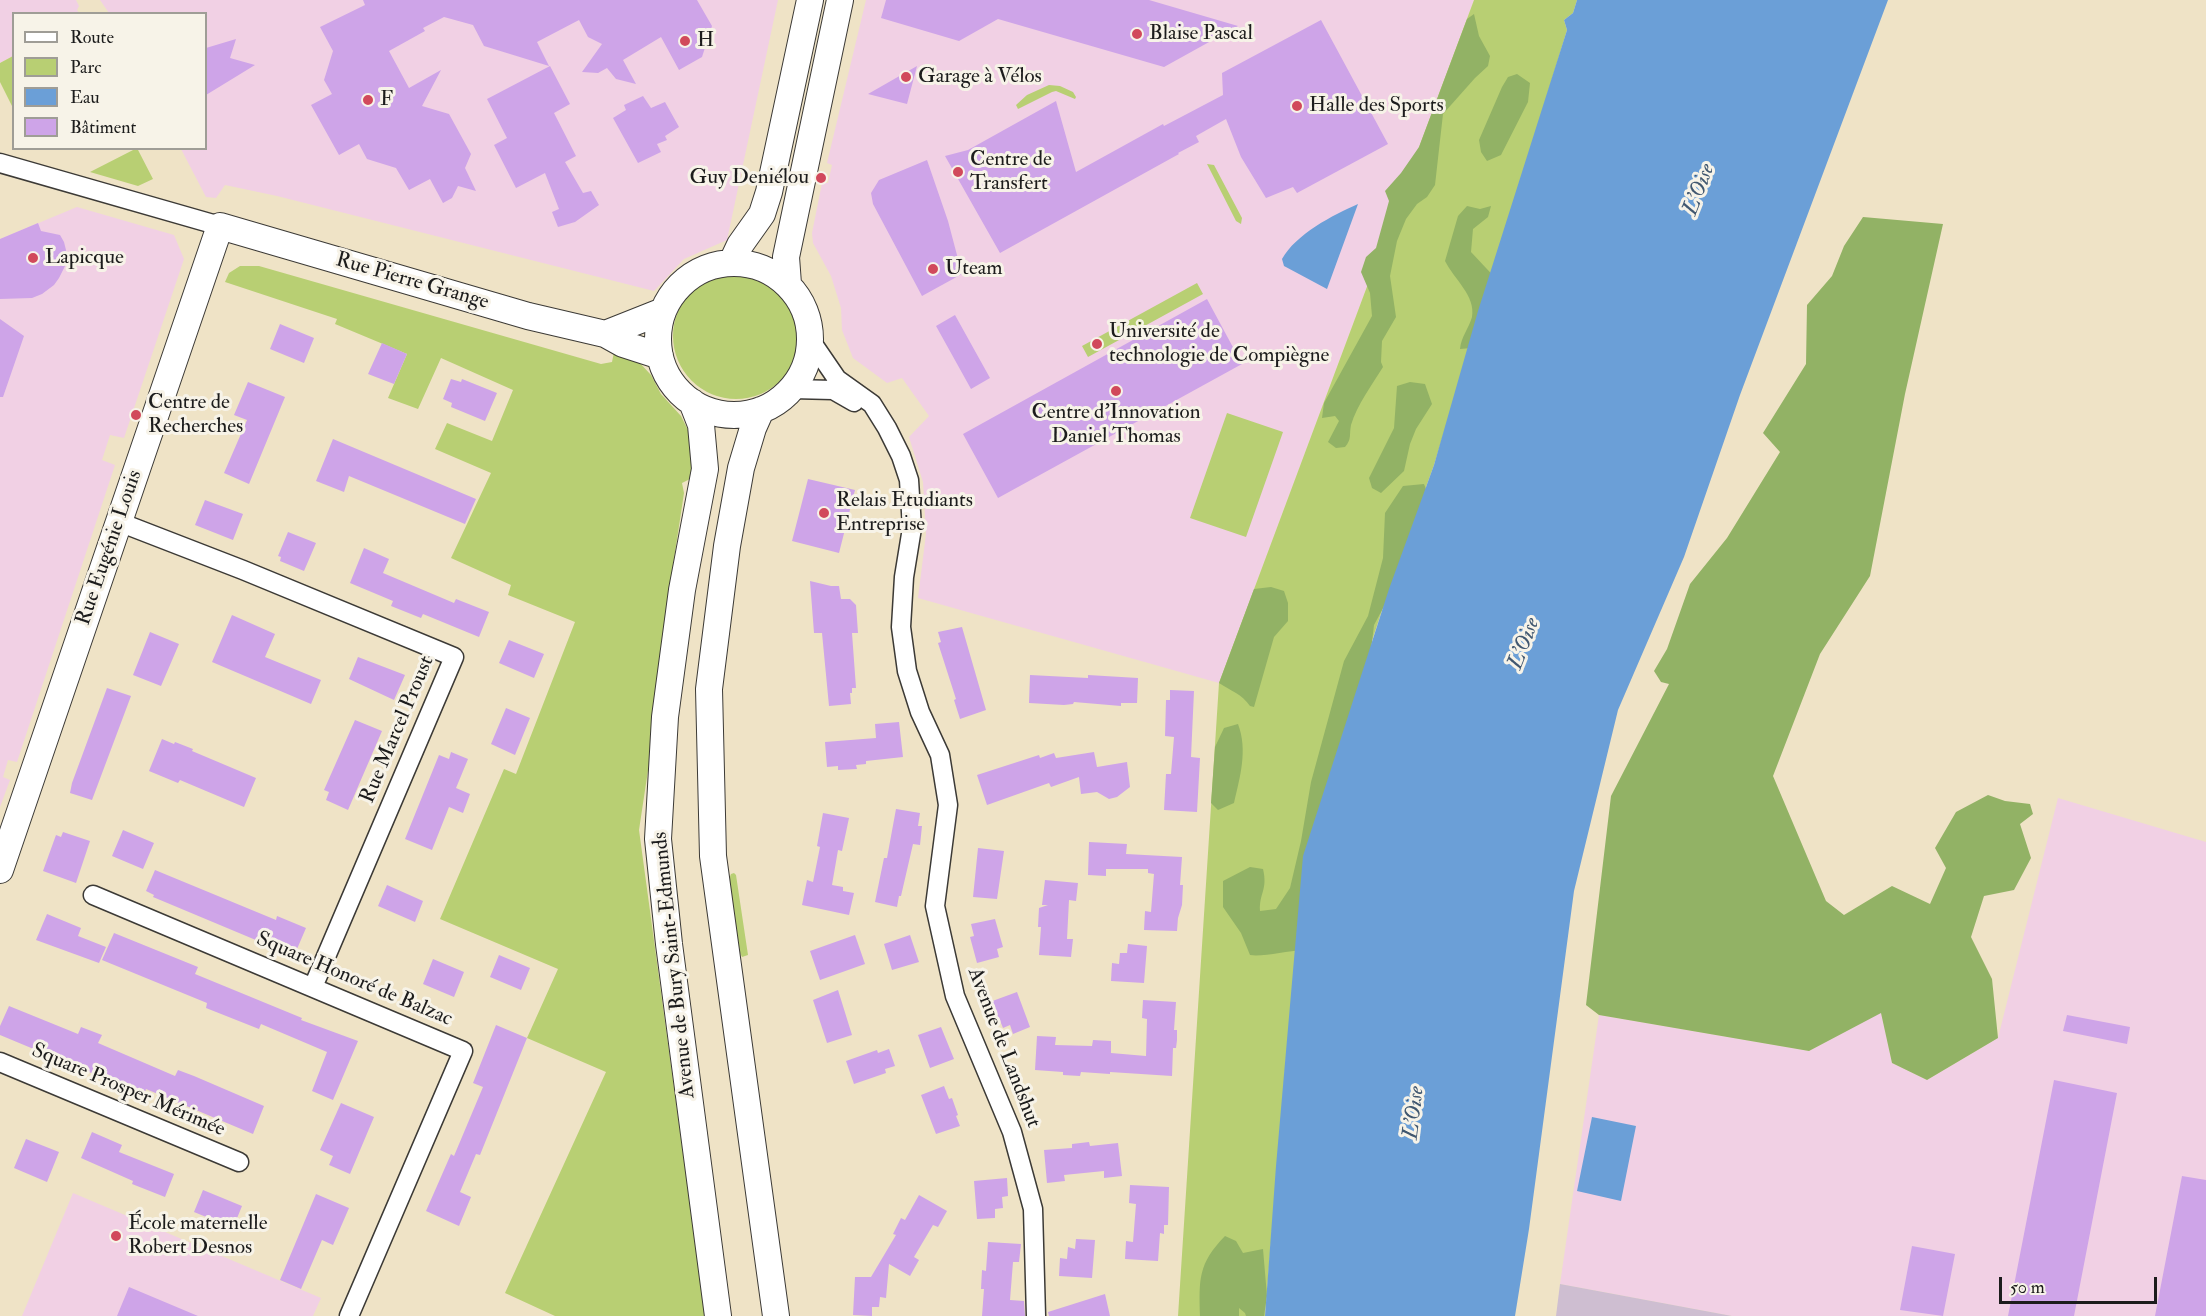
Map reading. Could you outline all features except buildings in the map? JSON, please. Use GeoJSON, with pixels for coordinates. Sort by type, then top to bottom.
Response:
{"type":"FeatureCollection","features":[{"type":"Feature","properties":{"kind":"main road"},"geometry":{"type":"LineString","coordinates":[[732,262],[740,245],[762,214],[769,192],[810,0]]}},
{"type":"Feature","properties":{"kind":"main road"},"geometry":{"type":"LineString","coordinates":[[788,284],[786,257],[840,0]]}},
{"type":"Feature","properties":{"kind":"main road","name":"Rue Pierre Grange"},"geometry":{"type":"LineString","coordinates":[[220,226],[528,316],[605,334],[623,344],[660,356]]}},
{"type":"Feature","properties":{"kind":"main road","name":"Rue Eugénie Louis"},"geometry":{"type":"LineString","coordinates":[[0,870],[220,226]]}},
{"type":"Feature","properties":{"kind":"main road"},"geometry":{"type":"LineString","coordinates":[[732,262],[753,264],[772,272],[788,284],[801,301],[809,320],[811,341],[806,367],[792,389],[777,402],[761,410],[737,415],[714,412],[692,402],[677,390],[660,356],[658,333],[663,311],[674,291],[690,276],[710,266],[732,262]]}},
{"type":"Feature","properties":{"kind":"main road"},"geometry":{"type":"LineString","coordinates":[[605,334],[663,311]]}},
{"type":"Feature","properties":{"kind":"main road","name":"Avenue de Bury Saint-Edmunds"},"geometry":{"type":"LineString","coordinates":[[692,402],[700,426],[705,469],[682,590],[665,717],[658,839],[669,944],[718,1316]]}},
{"type":"Feature","properties":{"kind":"main road"},"geometry":{"type":"LineString","coordinates":[[761,410],[741,468],[727,546],[709,689],[711,813],[713,856],[776,1316]]}},
{"type":"Feature","properties":{"kind":"street"},"geometry":{"type":"LineString","coordinates":[[0,163],[220,226]]}},
{"type":"Feature","properties":{"kind":"street","name":"Avenue de Landshut"},"geometry":{"type":"LineString","coordinates":[[811,341],[837,379],[872,404],[902,456],[909,480],[912,528],[904,577],[901,627],[907,671],[920,712],[940,755],[948,805],[935,906],[955,996],[1012,1132],[1033,1209],[1036,1316]]}},
{"type":"Feature","properties":{"kind":"street"},"geometry":{"type":"LineString","coordinates":[[792,389],[833,390],[879,415]]}},
{"type":"Feature","properties":{"kind":"street","name":"Rue Marcel Proust"},"geometry":{"type":"LineString","coordinates":[[119,522],[243,570],[454,657],[313,987]]}},
{"type":"Feature","properties":{"kind":"street","name":"Square Honoré de Balzac"},"geometry":{"type":"LineString","coordinates":[[93,895],[463,1051],[349,1316]]}},
{"type":"Feature","properties":{"kind":"street","name":"Square Prosper Mérimée"},"geometry":{"type":"LineString","coordinates":[[0,1062],[238,1162]]}},
{"type":"Feature","properties":{"kind":"shaded area"},"geometry":{"type":"Polygon","coordinates":[[[0,0],[76,0],[78,12],[12,12],[12,57],[0,63],[0,0]]]}},
{"type":"Feature","properties":{"kind":"shaded area"},"geometry":{"type":"Polygon","coordinates":[[[100,0],[778,0],[727,240],[684,259],[654,291],[225,185],[216,198],[206,197],[182,150],[207,150],[207,12],[108,12],[100,0]]]}},
{"type":"Feature","properties":{"kind":"shaded area","name":"Université de technologie de Compiègne"},"geometry":{"type":"Polygon","coordinates":[[[866,0],[1474,0],[1219,683],[918,598],[926,534],[923,482],[909,437],[929,416],[902,378],[887,383],[853,358],[842,330],[841,308],[831,276],[813,243],[812,233],[822,183],[828,183],[832,165],[827,163],[866,0]]]}},
{"type":"Feature","properties":{"kind":"shaded area"},"geometry":{"type":"Polygon","coordinates":[[[77,207],[174,235],[184,259],[124,438],[110,435],[102,460],[115,465],[17,762],[8,760],[3,777],[10,780],[0,807],[0,239],[77,207]]]}},
{"type":"Feature","properties":{"kind":"shaded area"},"geometry":{"type":"Polygon","coordinates":[[[2058,798],[2206,842],[2206,1316],[1732,1316],[1560,1284],[1599,1015],[1809,1051],[1881,1012],[1892,1063],[1927,1080],[1998,1038],[2058,798]]]}},
{"type":"Feature","properties":{"kind":"shaded area","name":"École maternelle Robert Desnos"},"geometry":{"type":"Polygon","coordinates":[[[73,1193],[321,1298],[313,1316],[22,1316],[73,1193]]]}},
{"type":"Feature","properties":{"kind":"shaded area"},"geometry":{"type":"Polygon","coordinates":[[[1560,1284],[1732,1316],[1556,1316],[1560,1284]]]}},
{"type":"Feature","properties":{"kind":"green space"},"geometry":{"type":"Polygon","coordinates":[[[1474,0],[1577,0],[1573,13],[1564,20],[1567,30],[1434,465],[1389,589],[1331,766],[1286,1058],[1265,1316],[1178,1316],[1219,683],[1474,0]]]}},
{"type":"Feature","properties":{"kind":"green space"},"geometry":{"type":"Polygon","coordinates":[[[1474,14],[1479,36],[1490,56],[1488,66],[1443,114],[1435,185],[1406,219],[1397,241],[1390,276],[1396,317],[1382,341],[1381,362],[1383,367],[1357,410],[1347,444],[1345,447],[1336,448],[1328,442],[1339,421],[1335,416],[1322,418],[1324,403],[1372,316],[1370,293],[1361,272],[1366,257],[1376,248],[1389,201],[1385,191],[1419,147],[1467,19],[1474,14]]]}},
{"type":"Feature","properties":{"kind":"green space"},"geometry":{"type":"Polygon","coordinates":[[[12,57],[12,106],[0,82],[0,63],[12,57]]]}},
{"type":"Feature","properties":{"kind":"green space"},"geometry":{"type":"Polygon","coordinates":[[[1517,74],[1530,83],[1528,102],[1501,155],[1487,161],[1481,152],[1479,140],[1502,87],[1508,77],[1517,74]]]}},
{"type":"Feature","properties":{"kind":"green space"},"geometry":{"type":"Polygon","coordinates":[[[1049,85],[1060,86],[1073,92],[1076,97],[1075,99],[1056,91],[1018,109],[1016,105],[1027,95],[1049,85]]]}},
{"type":"Feature","properties":{"kind":"green space"},"geometry":{"type":"Polygon","coordinates":[[[133,150],[138,150],[153,179],[138,186],[90,172],[133,150]]]}},
{"type":"Feature","properties":{"kind":"green space"},"geometry":{"type":"Polygon","coordinates":[[[1207,164],[1214,165],[1242,218],[1241,224],[1236,221],[1207,164]]]}},
{"type":"Feature","properties":{"kind":"green space"},"geometry":{"type":"Polygon","coordinates":[[[1467,206],[1480,209],[1491,206],[1488,217],[1473,229],[1471,252],[1501,284],[1483,347],[1460,349],[1472,317],[1471,302],[1445,261],[1458,216],[1467,206]]]}},
{"type":"Feature","properties":{"kind":"green space"},"geometry":{"type":"Polygon","coordinates":[[[1863,217],[1943,224],[1905,394],[1870,576],[1820,654],[1773,776],[1826,901],[1844,915],[1892,886],[1930,904],[1946,868],[1935,848],[1956,812],[1988,795],[2005,801],[2030,804],[2033,814],[2020,824],[2031,858],[2014,890],[1984,896],[1971,937],[1992,979],[1998,1038],[1927,1080],[1892,1063],[1881,1013],[1809,1051],[1599,1015],[1586,1005],[1611,796],[1669,684],[1661,682],[1654,671],[1667,649],[1690,584],[1727,538],[1780,452],[1763,433],[1806,364],[1807,305],[1832,276],[1844,246],[1863,217]]]}},
{"type":"Feature","properties":{"kind":"green space"},"geometry":{"type":"Polygon","coordinates":[[[240,266],[259,266],[601,364],[612,362],[614,352],[638,361],[651,375],[661,394],[681,416],[693,440],[694,477],[682,483],[684,493],[666,612],[655,724],[639,830],[705,1316],[555,1316],[505,1293],[606,1072],[527,1038],[558,969],[440,919],[504,769],[516,774],[575,622],[508,595],[511,585],[451,558],[491,473],[435,449],[447,423],[492,441],[513,390],[441,358],[418,409],[388,398],[407,354],[335,324],[337,319],[225,282],[229,273],[240,266]]]}},
{"type":"Feature","properties":{"kind":"green space"},"geometry":{"type":"Polygon","coordinates":[[[736,273],[760,277],[781,291],[795,312],[799,336],[795,360],[781,381],[760,395],[736,399],[712,395],[691,381],[677,360],[673,336],[677,312],[691,291],[712,277],[736,273]]]}},
{"type":"Feature","properties":{"kind":"green space"},"geometry":{"type":"Polygon","coordinates":[[[1197,283],[1203,294],[1088,357],[1082,346],[1197,283]]]}},
{"type":"Feature","properties":{"kind":"green space"},"geometry":{"type":"Polygon","coordinates":[[[1410,382],[1425,384],[1432,404],[1416,429],[1404,471],[1381,493],[1372,488],[1369,478],[1394,428],[1397,386],[1410,382]]]}},
{"type":"Feature","properties":{"kind":"green space"},"geometry":{"type":"Polygon","coordinates":[[[1227,413],[1283,432],[1246,537],[1190,518],[1227,413]]]}},
{"type":"Feature","properties":{"kind":"green space"},"geometry":{"type":"Polygon","coordinates":[[[1424,484],[1435,512],[1374,625],[1371,651],[1302,950],[1250,955],[1241,933],[1223,907],[1223,881],[1250,867],[1263,869],[1264,887],[1260,911],[1276,909],[1290,888],[1311,782],[1344,661],[1368,616],[1383,558],[1385,513],[1403,486],[1424,484]]]}},
{"type":"Feature","properties":{"kind":"green space"},"geometry":{"type":"Polygon","coordinates":[[[1271,587],[1284,591],[1288,603],[1288,621],[1274,637],[1254,707],[1219,683],[1254,589],[1271,587]]]}},
{"type":"Feature","properties":{"kind":"green space"},"geometry":{"type":"Polygon","coordinates":[[[1238,724],[1243,754],[1241,773],[1234,803],[1218,810],[1211,803],[1215,747],[1224,728],[1238,724]]]}},
{"type":"Feature","properties":{"kind":"green space"},"geometry":{"type":"Polygon","coordinates":[[[734,873],[748,955],[742,957],[729,879],[734,873]]]}},
{"type":"Feature","properties":{"kind":"green space"},"geometry":{"type":"Polygon","coordinates":[[[1225,1236],[1236,1241],[1243,1253],[1263,1249],[1267,1296],[1264,1316],[1246,1316],[1239,1308],[1239,1316],[1200,1316],[1202,1273],[1210,1255],[1225,1236]]]}},
{"type":"Feature","properties":{"kind":"water","name":"L'Oise"},"geometry":{"type":"Polygon","coordinates":[[[1577,0],[1888,0],[1740,395],[1684,557],[1618,710],[1574,891],[1529,1229],[1515,1316],[1265,1316],[1303,856],[1389,589],[1434,465],[1478,311],[1567,30],[1564,20],[1573,13],[1577,0]]]}},
{"type":"Feature","properties":{"kind":"water"},"geometry":{"type":"Polygon","coordinates":[[[1358,204],[1327,289],[1284,266],[1282,259],[1296,241],[1327,220],[1358,204]]]}},
{"type":"Feature","properties":{"kind":"water"},"geometry":{"type":"Polygon","coordinates":[[[1592,1117],[1636,1126],[1621,1201],[1577,1191],[1592,1117]]]}},
{"type":"Feature","properties":{"kind":"place","name":"Blaise Pascal"},"geometry":{"type":"Point","coordinates":[1137,34]}},
{"type":"Feature","properties":{"kind":"place","name":"H"},"geometry":{"type":"Point","coordinates":[685,41]}},
{"type":"Feature","properties":{"kind":"place","name":"Garage à Vélos"},"geometry":{"type":"Point","coordinates":[906,77]}},
{"type":"Feature","properties":{"kind":"place","name":"F"},"geometry":{"type":"Point","coordinates":[368,100]}},
{"type":"Feature","properties":{"kind":"place","name":"Halle des Sports"},"geometry":{"type":"Point","coordinates":[1297,106]}},
{"type":"Feature","properties":{"kind":"place","name":"Centre de Transfert"},"geometry":{"type":"Point","coordinates":[958,172]}},
{"type":"Feature","properties":{"kind":"place","name":"Guy Deniélou"},"geometry":{"type":"Point","coordinates":[821,178]}},
{"type":"Feature","properties":{"kind":"place","name":"Lapicque"},"geometry":{"type":"Point","coordinates":[33,258]}},
{"type":"Feature","properties":{"kind":"place","name":"Uteam"},"geometry":{"type":"Point","coordinates":[933,269]}},
{"type":"Feature","properties":{"kind":"place","name":"Université de technologie de Compiègne"},"geometry":{"type":"Point","coordinates":[1097,344]}},
{"type":"Feature","properties":{"kind":"place","name":"Centre d'Innovation Daniel Thomas"},"geometry":{"type":"Point","coordinates":[1116,391]}},
{"type":"Feature","properties":{"kind":"place","name":"Centre de Recherches"},"geometry":{"type":"Point","coordinates":[136,415]}},
{"type":"Feature","properties":{"kind":"place","name":"Relais Etudiants Entreprise"},"geometry":{"type":"Point","coordinates":[824,513]}},
{"type":"Feature","properties":{"kind":"place","name":"École maternelle Robert Desnos"},"geometry":{"type":"Point","coordinates":[116,1236]}}]}
